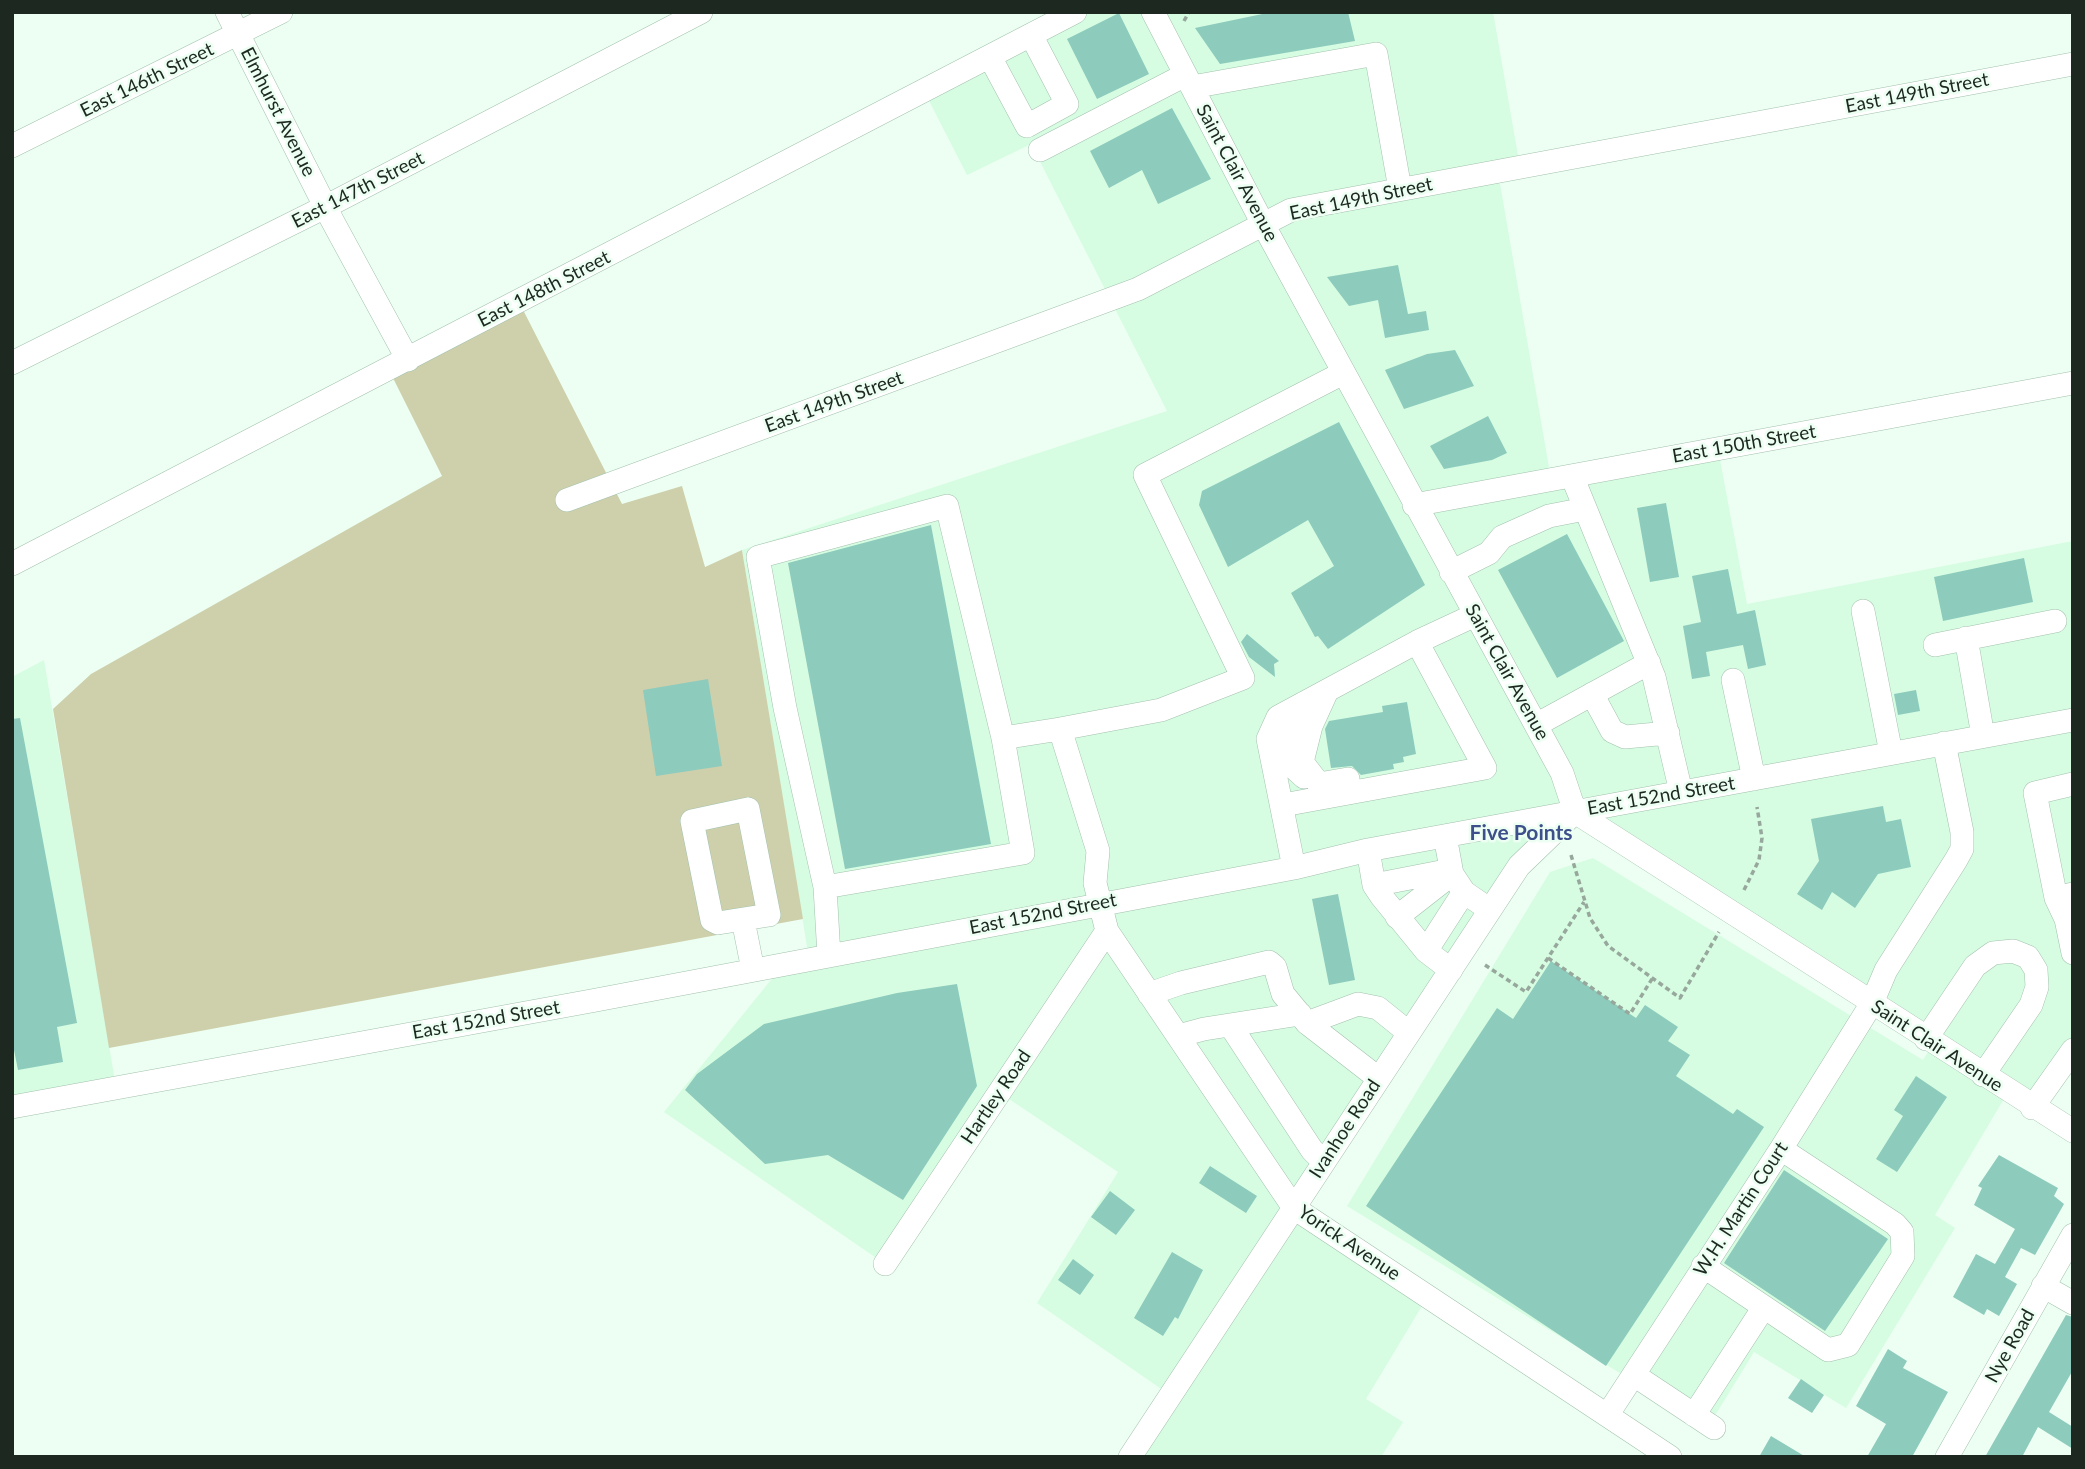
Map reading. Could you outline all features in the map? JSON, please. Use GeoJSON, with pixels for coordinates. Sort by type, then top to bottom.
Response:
{"type":"FeatureCollection","features":[{"type":"Feature","properties":{"kind":"street","name":"Elmhurst Avenue"},"geometry":{"type":"LineString","coordinates":[[227,12],[408,360]]}},
{"type":"Feature","properties":{"kind":"street","name":"East 146th Street"},"geometry":{"type":"LineString","coordinates":[[12,146],[281,12]]}},
{"type":"Feature","properties":{"kind":"street","name":"East 147th Street"},"geometry":{"type":"LineString","coordinates":[[12,363],[327,206],[701,12]]}},
{"type":"Feature","properties":{"kind":"street","name":"East 148th Street"},"geometry":{"type":"LineString","coordinates":[[12,564],[1075,12]]}},
{"type":"Feature","properties":{"kind":"street","name":"Saint Clair Avenue"},"geometry":{"type":"LineString","coordinates":[[1153,12],[1343,373],[1562,773],[1575,812],[2032,1108],[2073,1131]]}},
{"type":"Feature","properties":{"kind":"street"},"geometry":{"type":"LineString","coordinates":[[1031,35],[1080,129]]}},
{"type":"Feature","properties":{"kind":"street"},"geometry":{"type":"LineString","coordinates":[[1040,150],[1080,129],[1189,81],[1376,54],[1400,190]]}},
{"type":"Feature","properties":{"kind":"street"},"geometry":{"type":"LineString","coordinates":[[990,57],[1027,126],[1067,104]]}},
{"type":"Feature","properties":{"kind":"street","name":"East 149th Street"},"geometry":{"type":"LineString","coordinates":[[567,500],[1138,289],[1291,210],[2073,64]]}},
{"type":"Feature","properties":{"kind":"street"},"geometry":{"type":"LineString","coordinates":[[1003,738],[1161,710],[1243,678],[1145,475],[1343,373]]}},
{"type":"Feature","properties":{"kind":"street","name":"East 150th Street"},"geometry":{"type":"LineString","coordinates":[[1415,505],[2073,383]]}},
{"type":"Feature","properties":{"kind":"street"},"geometry":{"type":"LineString","coordinates":[[1572,476],[1648,663],[1681,792]]}},
{"type":"Feature","properties":{"kind":"street"},"geometry":{"type":"LineString","coordinates":[[825,887],[1023,853],[1003,738],[947,506],[758,557],[785,708],[825,887],[829,956]]}},
{"type":"Feature","properties":{"kind":"street"},"geometry":{"type":"LineString","coordinates":[[1451,572],[1489,553],[1502,537],[1549,516],[1585,509]]}},
{"type":"Feature","properties":{"kind":"street"},"geometry":{"type":"LineString","coordinates":[[1863,611],[1891,753]]}},
{"type":"Feature","properties":{"kind":"street"},"geometry":{"type":"LineString","coordinates":[[1294,867],[1268,739],[1278,717],[1417,642],[1475,615]]}},
{"type":"Feature","properties":{"kind":"street"},"geometry":{"type":"LineString","coordinates":[[1935,645],[2055,621]]}},
{"type":"Feature","properties":{"kind":"street"},"geometry":{"type":"LineString","coordinates":[[1966,638],[1983,736]]}},
{"type":"Feature","properties":{"kind":"street"},"geometry":{"type":"LineString","coordinates":[[1283,805],[1485,768],[1417,642]]}},
{"type":"Feature","properties":{"kind":"street"},"geometry":{"type":"LineString","coordinates":[[1536,725],[1648,663]]}},
{"type":"Feature","properties":{"kind":"street"},"geometry":{"type":"LineString","coordinates":[[1733,680],[1754,779]]}},
{"type":"Feature","properties":{"kind":"street"},"geometry":{"type":"LineString","coordinates":[[1320,784],[1302,762],[1311,726],[1326,691]]}},
{"type":"Feature","properties":{"kind":"street"},"geometry":{"type":"LineString","coordinates":[[1592,694],[1612,731],[1625,737],[1668,733]]}},
{"type":"Feature","properties":{"kind":"street"},"geometry":{"type":"LineString","coordinates":[[1304,703],[1293,723],[1287,752],[1300,775],[1320,784],[1429,765],[1448,775]]}},
{"type":"Feature","properties":{"kind":"street","name":"East 152nd Street"},"geometry":{"type":"LineString","coordinates":[[12,1107],[829,956],[1294,867],[1368,850],[2073,720]]}},
{"type":"Feature","properties":{"kind":"street","name":"Yorick Avenue"},"geometry":{"type":"LineString","coordinates":[[1060,730],[1098,851],[1095,883],[1107,931],[1294,1208],[1670,1457]]}},
{"type":"Feature","properties":{"kind":"street","name":"W.H. Martin Court"},"geometry":{"type":"LineString","coordinates":[[1608,1414],[1781,1149],[1872,1003],[1886,970],[1962,849],[1962,832],[1944,743]]}},
{"type":"Feature","properties":{"kind":"street"},"geometry":{"type":"LineString","coordinates":[[2073,784],[2035,793],[2064,896],[2073,953]]}},
{"type":"Feature","properties":{"kind":"street"},"geometry":{"type":"LineString","coordinates":[[748,809],[769,915],[743,920],[718,923],[712,920],[692,821],[748,809]]}},
{"type":"Feature","properties":{"kind":"street","name":"Ivanhoe Road"},"geometry":{"type":"LineString","coordinates":[[1130,1457],[1519,866],[1575,812]]}},
{"type":"Feature","properties":{"kind":"street"},"geometry":{"type":"LineString","coordinates":[[1445,836],[1456,878],[1490,910]]}},
{"type":"Feature","properties":{"kind":"street"},"geometry":{"type":"LineString","coordinates":[[1368,850],[1374,885],[1426,951],[1451,970]]}},
{"type":"Feature","properties":{"kind":"street"},"geometry":{"type":"LineString","coordinates":[[1374,885],[1456,878]]}},
{"type":"Feature","properties":{"kind":"street"},"geometry":{"type":"LineString","coordinates":[[1397,917],[1456,878]]}},
{"type":"Feature","properties":{"kind":"street"},"geometry":{"type":"LineString","coordinates":[[1426,951],[1456,878]]}},
{"type":"Feature","properties":{"kind":"street"},"geometry":{"type":"LineString","coordinates":[[743,920],[753,970]]}},
{"type":"Feature","properties":{"kind":"street","name":"Hartley Road"},"geometry":{"type":"LineString","coordinates":[[885,1264],[1107,931]]}},
{"type":"Feature","properties":{"kind":"street"},"geometry":{"type":"LineString","coordinates":[[1926,1039],[1975,966],[1993,953],[2013,951],[2028,957],[2036,970],[2037,987],[2031,1004],[1983,1075]]}},
{"type":"Feature","properties":{"kind":"street"},"geometry":{"type":"LineString","coordinates":[[1149,994],[1181,983],[1269,962],[1275,967],[1283,994],[1303,1018],[1378,1078]]}},
{"type":"Feature","properties":{"kind":"street"},"geometry":{"type":"LineString","coordinates":[[1178,1036],[1230,1025],[1303,1018],[1358,1004],[1378,1009],[1409,1033]]}},
{"type":"Feature","properties":{"kind":"street"},"geometry":{"type":"LineString","coordinates":[[1230,1025],[1312,1150],[1324,1162]]}},
{"type":"Feature","properties":{"kind":"street"},"geometry":{"type":"LineString","coordinates":[[2032,1108],[2073,1050]]}},
{"type":"Feature","properties":{"kind":"street"},"geometry":{"type":"LineString","coordinates":[[1703,1266],[1828,1350],[1848,1345],[1903,1256],[1902,1232],[1895,1224],[1781,1149]]}},
{"type":"Feature","properties":{"kind":"street","name":"Nye Road"},"geometry":{"type":"LineString","coordinates":[[1947,1457],[2073,1234]]}},
{"type":"Feature","properties":{"kind":"street"},"geometry":{"type":"LineString","coordinates":[[2043,1286],[2073,1303]]}},
{"type":"Feature","properties":{"kind":"street"},"geometry":{"type":"LineString","coordinates":[[1694,1415],[1764,1307]]}},
{"type":"Feature","properties":{"kind":"street"},"geometry":{"type":"LineString","coordinates":[[1634,1375],[1714,1428]]}},
{"type":"Feature","properties":{"kind":"path"},"geometry":{"type":"LineString","coordinates":[[1184,21],[1189,12]]}},
{"type":"Feature","properties":{"kind":"path"},"geometry":{"type":"LineString","coordinates":[[1744,890],[1759,860],[1762,838],[1758,807]]}},
{"type":"Feature","properties":{"kind":"path"},"geometry":{"type":"LineString","coordinates":[[1571,855],[1590,918],[1608,946],[1679,998],[1719,932]]}},
{"type":"Feature","properties":{"kind":"path"},"geometry":{"type":"LineString","coordinates":[[1485,965],[1526,992],[1584,902]]}},
{"type":"Feature","properties":{"kind":"path"},"geometry":{"type":"LineString","coordinates":[[1548,958],[1630,1014],[1652,978]]}},
{"type":"Feature","properties":{"kind":"shaded area"},"geometry":{"type":"Polygon","coordinates":[[[1075,12],[1493,12],[1520,167],[1498,172],[1551,479],[1718,449],[1747,604],[2073,541],[2073,1050],[2032,1108],[2008,1092],[1935,1215],[1955,1228],[1846,1408],[1754,1352],[1708,1427],[1347,1206],[1550,872],[1593,858],[1923,1060],[1933,1044],[1575,812],[1519,866],[1294,1208],[1428,1296],[1366,1399],[1403,1422],[1381,1457],[1130,1457],[1170,1395],[1037,1303],[1118,1172],[1000,1093],[885,1264],[664,1112],[783,965],[809,959],[742,550],[1167,411],[1031,144],[967,175],[924,91],[1075,12]]]}},
{"type":"Feature","properties":{"kind":"shaded area"},"geometry":{"type":"Polygon","coordinates":[[[519,302],[622,504],[682,486],[705,567],[742,550],[803,919],[109,1048],[53,709],[91,674],[442,476],[389,370],[519,302]]]}},
{"type":"Feature","properties":{"kind":"shaded area"},"geometry":{"type":"Polygon","coordinates":[[[44,660],[116,1087],[12,1107],[12,677],[44,660]]]}},
{"type":"Feature","properties":{"kind":"building"},"geometry":{"type":"Polygon","coordinates":[[[1272,12],[1348,12],[1355,41],[1220,64],[1195,28],[1272,12]]]}},
{"type":"Feature","properties":{"kind":"building"},"geometry":{"type":"Polygon","coordinates":[[[1119,13],[1149,74],[1097,99],[1067,39],[1119,13]]]}},
{"type":"Feature","properties":{"kind":"building"},"geometry":{"type":"Polygon","coordinates":[[[1172,108],[1211,179],[1158,204],[1142,170],[1109,188],[1090,151],[1172,108]]]}},
{"type":"Feature","properties":{"kind":"building"},"geometry":{"type":"Polygon","coordinates":[[[1398,265],[1408,314],[1426,311],[1429,330],[1385,338],[1378,300],[1349,306],[1327,277],[1398,265]]]}},
{"type":"Feature","properties":{"kind":"building"},"geometry":{"type":"Polygon","coordinates":[[[1455,350],[1474,386],[1404,409],[1385,370],[1427,354],[1455,350]]]}},
{"type":"Feature","properties":{"kind":"building"},"geometry":{"type":"Polygon","coordinates":[[[1488,416],[1507,453],[1492,460],[1444,469],[1430,446],[1488,416]]]}},
{"type":"Feature","properties":{"kind":"building"},"geometry":{"type":"Polygon","coordinates":[[[1339,422],[1425,585],[1328,649],[1318,636],[1315,637],[1291,593],[1334,566],[1308,520],[1228,567],[1199,505],[1202,491],[1339,422]]]}},
{"type":"Feature","properties":{"kind":"building"},"geometry":{"type":"Polygon","coordinates":[[[1666,503],[1679,577],[1650,582],[1637,508],[1666,503]]]}},
{"type":"Feature","properties":{"kind":"building"},"geometry":{"type":"Polygon","coordinates":[[[931,525],[991,844],[845,869],[788,563],[931,525]]]}},
{"type":"Feature","properties":{"kind":"building"},"geometry":{"type":"Polygon","coordinates":[[[1567,534],[1624,641],[1557,678],[1498,570],[1567,534]]]}},
{"type":"Feature","properties":{"kind":"building"},"geometry":{"type":"Polygon","coordinates":[[[2024,558],[2033,602],[1943,621],[1934,577],[2024,558]]]}},
{"type":"Feature","properties":{"kind":"building"},"geometry":{"type":"Polygon","coordinates":[[[1728,569],[1737,614],[1755,610],[1766,665],[1748,669],[1743,645],[1706,652],[1710,676],[1692,679],[1683,626],[1701,622],[1692,576],[1728,569]]]}},
{"type":"Feature","properties":{"kind":"building"},"geometry":{"type":"Polygon","coordinates":[[[1247,634],[1279,661],[1274,664],[1275,677],[1249,657],[1241,642],[1247,634]]]}},
{"type":"Feature","properties":{"kind":"building"},"geometry":{"type":"Polygon","coordinates":[[[708,679],[722,766],[656,776],[643,690],[708,679]]]}},
{"type":"Feature","properties":{"kind":"building"},"geometry":{"type":"Polygon","coordinates":[[[1916,690],[1920,711],[1898,715],[1894,694],[1916,690]]]}},
{"type":"Feature","properties":{"kind":"building"},"geometry":{"type":"Polygon","coordinates":[[[1407,702],[1416,754],[1403,757],[1404,762],[1393,764],[1394,769],[1361,775],[1352,766],[1331,768],[1325,729],[1329,721],[1383,712],[1382,706],[1407,702]]]}},
{"type":"Feature","properties":{"kind":"building"},"geometry":{"type":"Polygon","coordinates":[[[20,718],[77,1023],[57,1027],[63,1062],[18,1070],[12,1040],[12,719],[20,718]]]}},
{"type":"Feature","properties":{"kind":"building"},"geometry":{"type":"Polygon","coordinates":[[[1883,806],[1886,822],[1901,819],[1911,867],[1878,874],[1855,908],[1832,892],[1822,910],[1797,894],[1819,861],[1811,819],[1883,806]]]}},
{"type":"Feature","properties":{"kind":"building"},"geometry":{"type":"Polygon","coordinates":[[[1338,894],[1355,980],[1329,985],[1312,899],[1338,894]]]}},
{"type":"Feature","properties":{"kind":"building"},"geometry":{"type":"Polygon","coordinates":[[[1551,961],[1636,1018],[1645,1005],[1678,1027],[1668,1041],[1690,1055],[1676,1076],[1733,1114],[1737,1109],[1764,1127],[1606,1366],[1366,1206],[1497,1008],[1513,1019],[1551,961]]]}},
{"type":"Feature","properties":{"kind":"building"},"geometry":{"type":"Polygon","coordinates":[[[957,984],[977,1086],[903,1200],[828,1155],[765,1164],[685,1090],[697,1074],[764,1024],[897,993],[957,984]]]}},
{"type":"Feature","properties":{"kind":"building"},"geometry":{"type":"Polygon","coordinates":[[[1916,1076],[1947,1097],[1897,1172],[1876,1159],[1903,1116],[1894,1110],[1916,1076]]]}},
{"type":"Feature","properties":{"kind":"building"},"geometry":{"type":"Polygon","coordinates":[[[1999,1155],[2058,1188],[2054,1196],[2064,1204],[2035,1255],[2021,1248],[2005,1277],[2017,1284],[1999,1316],[1987,1309],[1984,1315],[1953,1297],[1976,1254],[1995,1264],[2015,1229],[1974,1205],[1982,1188],[1978,1186],[1999,1155]]]}},
{"type":"Feature","properties":{"kind":"building"},"geometry":{"type":"Polygon","coordinates":[[[1210,1166],[1257,1196],[1246,1213],[1199,1183],[1210,1166]]]}},
{"type":"Feature","properties":{"kind":"building"},"geometry":{"type":"Polygon","coordinates":[[[1784,1170],[1888,1239],[1825,1331],[1724,1263],[1784,1170]]]}},
{"type":"Feature","properties":{"kind":"building"},"geometry":{"type":"Polygon","coordinates":[[[1110,1191],[1135,1210],[1116,1235],[1091,1217],[1110,1191]]]}},
{"type":"Feature","properties":{"kind":"building"},"geometry":{"type":"Polygon","coordinates":[[[1172,1252],[1203,1270],[1178,1319],[1175,1317],[1163,1336],[1134,1318],[1172,1252]]]}},
{"type":"Feature","properties":{"kind":"building"},"geometry":{"type":"Polygon","coordinates":[[[1073,1259],[1094,1275],[1080,1295],[1058,1280],[1073,1259]]]}},
{"type":"Feature","properties":{"kind":"building"},"geometry":{"type":"Polygon","coordinates":[[[2066,1315],[2073,1317],[2073,1370],[2049,1412],[2073,1427],[2073,1449],[2038,1427],[2022,1457],[1985,1457],[2066,1315]]]}},
{"type":"Feature","properties":{"kind":"building"},"geometry":{"type":"Polygon","coordinates":[[[1888,1349],[1907,1361],[1903,1368],[1948,1392],[1912,1457],[1867,1457],[1886,1424],[1856,1406],[1888,1349]]]}},
{"type":"Feature","properties":{"kind":"building"},"geometry":{"type":"Polygon","coordinates":[[[1801,1379],[1824,1395],[1812,1413],[1788,1398],[1801,1379]]]}},
{"type":"Feature","properties":{"kind":"building"},"geometry":{"type":"Polygon","coordinates":[[[1771,1436],[1806,1457],[1759,1457],[1771,1436]]]}},
{"type":"Feature","properties":{"kind":"district","name":"Five Points"},"geometry":{"type":"Point","coordinates":[1521,833]}}]}
